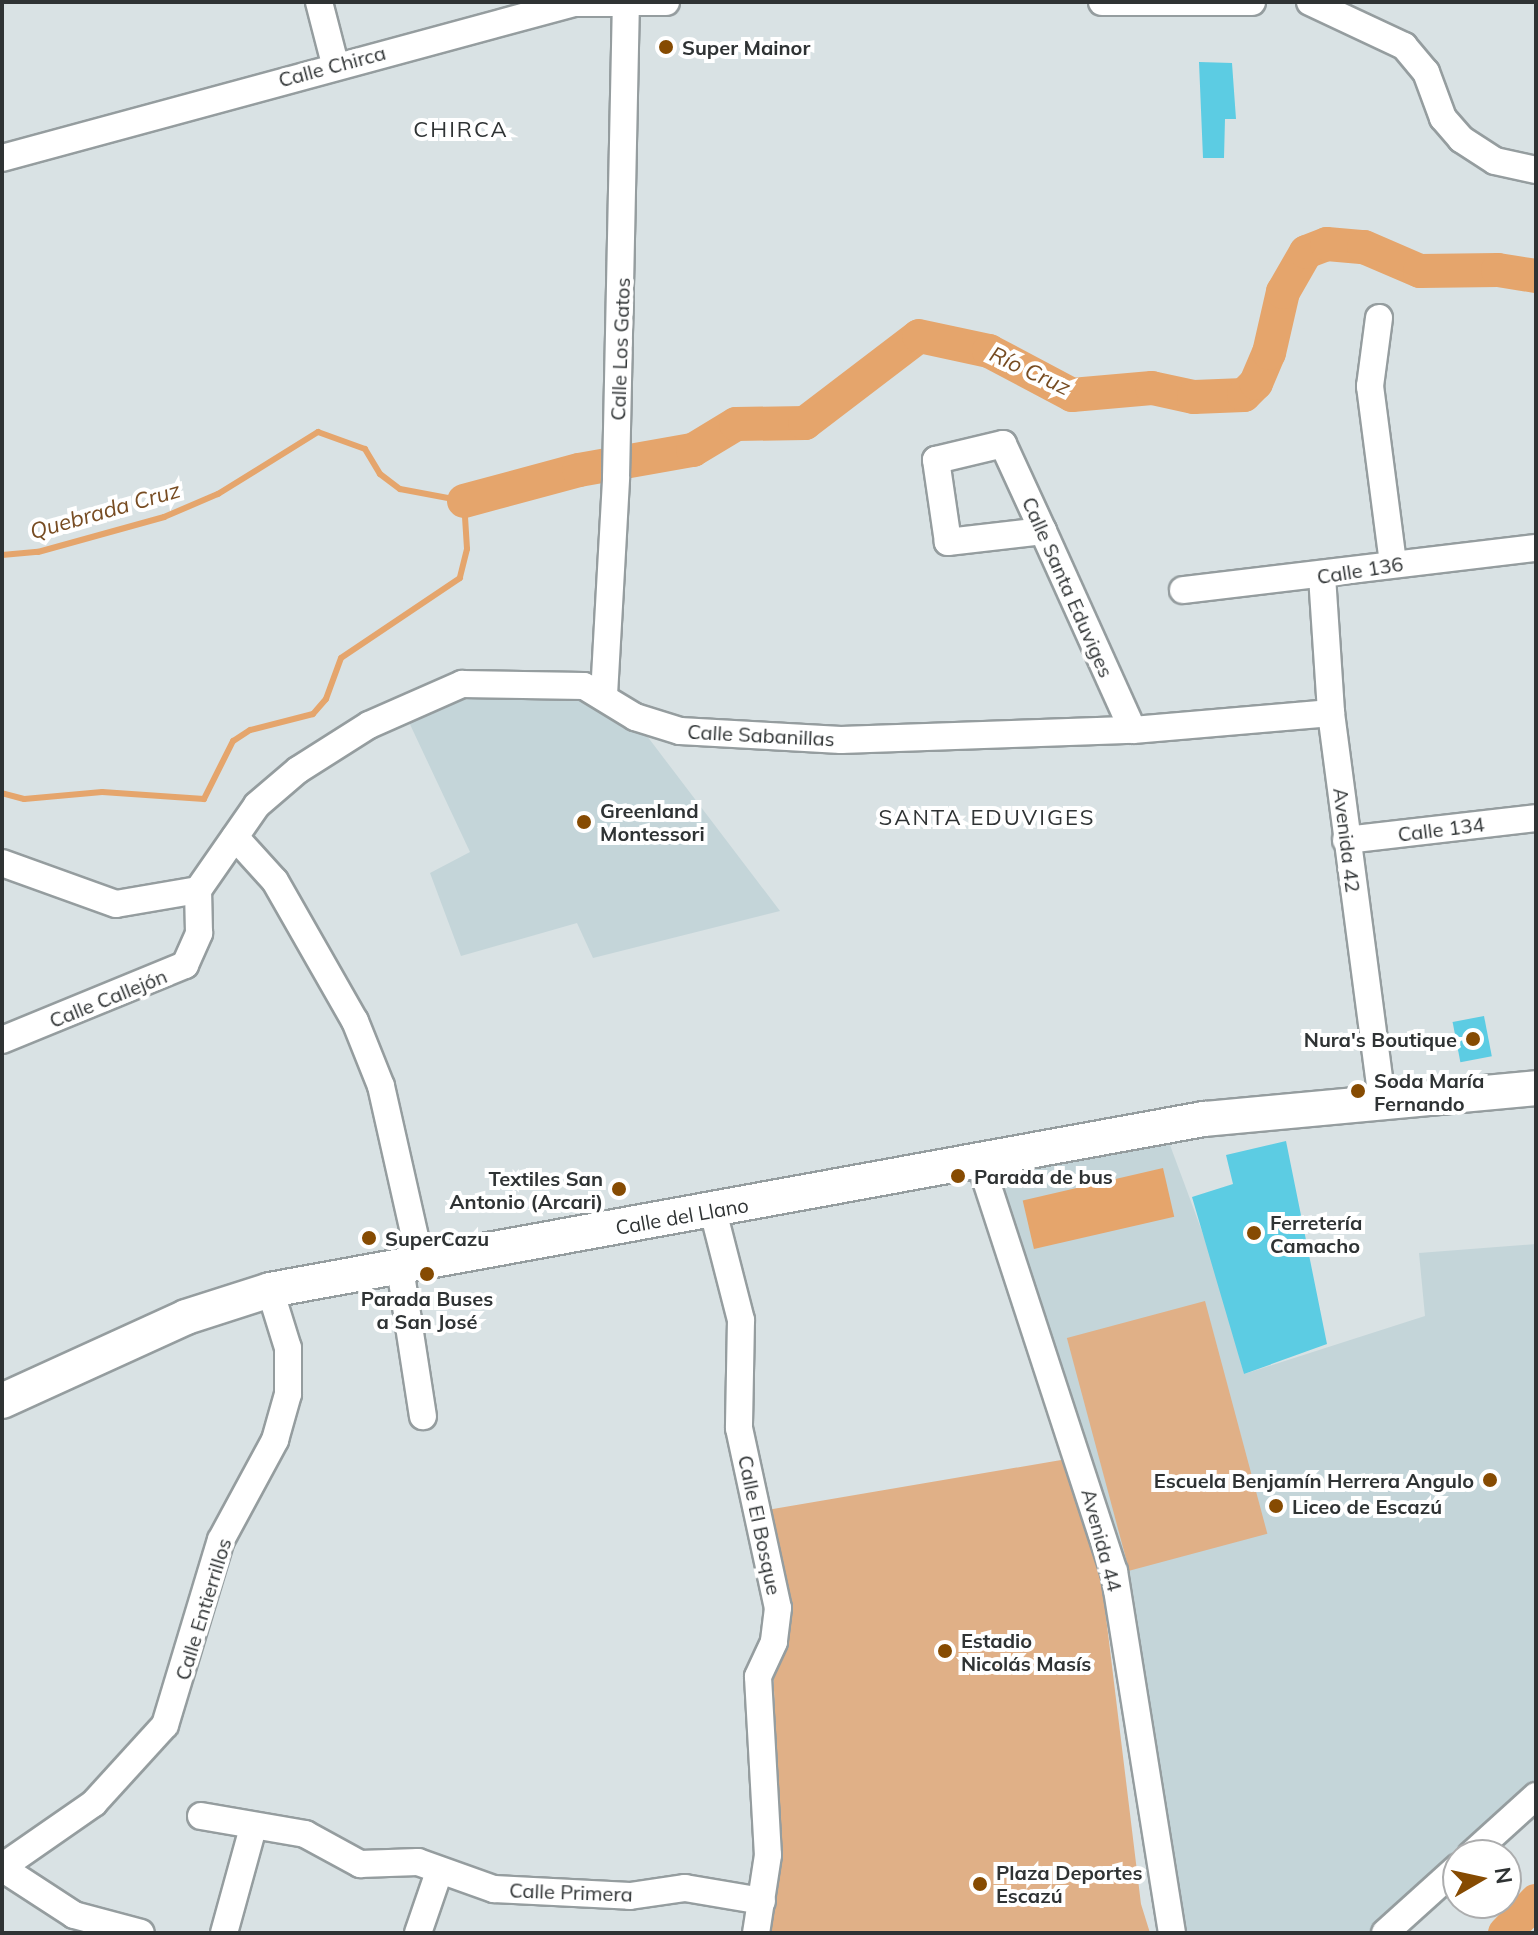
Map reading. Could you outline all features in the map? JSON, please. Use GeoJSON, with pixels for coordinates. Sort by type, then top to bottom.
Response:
{"type":"FeatureCollection","features":[{"type":"Feature","properties":{"kind":"main road","name":"Calle del Llano"},"geometry":{"type":"LineString","coordinates":[[2,1401],[186,1317],[270,1290],[1204,1119],[1536,1088]]}},
{"type":"Feature","properties":{"kind":"street"},"geometry":{"type":"LineString","coordinates":[[319,2],[335,64]]}},
{"type":"Feature","properties":{"kind":"street","name":"Calle Chirca"},"geometry":{"type":"LineString","coordinates":[[2,158],[335,64],[574,3],[666,2]]}},
{"type":"Feature","properties":{"kind":"street"},"geometry":{"type":"LineString","coordinates":[[1102,2],[1252,2]]}},
{"type":"Feature","properties":{"kind":"street"},"geometry":{"type":"LineString","coordinates":[[1310,2],[1404,46],[1426,72],[1443,118],[1461,139],[1495,161],[1536,170]]}},
{"type":"Feature","properties":{"kind":"street","name":"Calle Los Gatos"},"geometry":{"type":"LineString","coordinates":[[604,695],[616,477],[626,3]]}},
{"type":"Feature","properties":{"kind":"street"},"geometry":{"type":"LineString","coordinates":[[1379,318],[1370,386],[1393,564]]}},
{"type":"Feature","properties":{"kind":"street","name":"Calle Santa Eduviges"},"geometry":{"type":"LineString","coordinates":[[1043,531],[948,542],[936,460],[1003,444],[1043,531],[1133,730]]}},
{"type":"Feature","properties":{"kind":"street","name":"Calle 136"},"geometry":{"type":"LineString","coordinates":[[1183,590],[1322,576],[1393,564],[1536,548]]}},
{"type":"Feature","properties":{"kind":"street","name":"Avenida 42"},"geometry":{"type":"LineString","coordinates":[[1322,576],[1331,713],[1382,1102]]}},
{"type":"Feature","properties":{"kind":"street","name":"Calle Sabanillas"},"geometry":{"type":"LineString","coordinates":[[198,890],[257,805],[298,770],[428,694],[493,681],[584,686],[604,695],[635,717],[680,731],[841,740],[1133,730],[1331,713]]}},
{"type":"Feature","properties":{"kind":"street","name":"Calle 134"},"geometry":{"type":"LineString","coordinates":[[1346,840],[1536,818]]}},
{"type":"Feature","properties":{"kind":"street"},"geometry":{"type":"LineString","coordinates":[[235,837],[275,881],[327,961],[381,1086],[410,1266],[423,1416]]}},
{"type":"Feature","properties":{"kind":"street"},"geometry":{"type":"LineString","coordinates":[[2,863],[116,904],[198,890]]}},
{"type":"Feature","properties":{"kind":"street","name":"Calle Callejón"},"geometry":{"type":"LineString","coordinates":[[2,1040],[185,965],[199,933],[198,890]]}},
{"type":"Feature","properties":{"kind":"street","name":"Avenida 44"},"geometry":{"type":"LineString","coordinates":[[979,1159],[1114,1571],[1172,1933]]}},
{"type":"Feature","properties":{"kind":"street","name":"Calle El Bosque"},"geometry":{"type":"LineString","coordinates":[[713,1211],[741,1320],[739,1428],[778,1608],[774,1642],[758,1677],[768,1814],[762,1901],[756,1933]]}},
{"type":"Feature","properties":{"kind":"street","name":"Calle Entierrillos"},"geometry":{"type":"LineString","coordinates":[[2,1867],[94,1803],[165,1725],[221,1540],[275,1440],[288,1394],[288,1348],[270,1290]]}},
{"type":"Feature","properties":{"kind":"street"},"geometry":{"type":"LineString","coordinates":[[1489,1839],[1536,1796]]}},
{"type":"Feature","properties":{"kind":"street","name":"Calle Primera"},"geometry":{"type":"LineString","coordinates":[[201,1816],[253,1828],[305,1834],[360,1864],[418,1862],[439,1872],[532,1893],[630,1896],[685,1888],[762,1901]]}},
{"type":"Feature","properties":{"kind":"street"},"geometry":{"type":"LineString","coordinates":[[224,1933],[253,1828]]}},
{"type":"Feature","properties":{"kind":"street"},"geometry":{"type":"LineString","coordinates":[[2,1867],[74,1915],[141,1933]]}},
{"type":"Feature","properties":{"kind":"street"},"geometry":{"type":"LineString","coordinates":[[418,1933],[439,1872]]}},
{"type":"Feature","properties":{"kind":"street"},"geometry":{"type":"LineString","coordinates":[[1385,1933],[1442,1881]]}},
{"type":"Feature","properties":{"kind":"shaded area","name":"Greenland Montessori"},"geometry":{"type":"Polygon","coordinates":[[[528,695],[589,698],[647,736],[780,911],[593,958],[577,923],[461,956],[430,873],[470,852],[407,718],[465,697],[528,695]]]}},
{"type":"Feature","properties":{"kind":"shaded area","name":"Liceo de Escazú"},"geometry":{"type":"Polygon","coordinates":[[[1167,1137],[1216,1269],[1244,1374],[1425,1316],[1419,1253],[1536,1244],[1536,1785],[1476,1839],[1442,1839],[1442,1870],[1372,1933],[1182,1933],[1129,1579],[999,1178],[1167,1137]]]}},
{"type":"Feature","properties":{"kind":"shaded area"},"geometry":{"type":"Polygon","coordinates":[[[1163,1168],[1174,1217],[1034,1249],[1023,1200],[1163,1168]]]}},
{"type":"Feature","properties":{"kind":"shaded area"},"geometry":{"type":"Polygon","coordinates":[[[1205,1301],[1267,1534],[1129,1571],[1067,1338],[1205,1301]]]}},
{"type":"Feature","properties":{"kind":"shaded area","name":"Estadio Nicolás Masís"},"geometry":{"type":"Polygon","coordinates":[[[1067,1459],[1101,1576],[1141,1904],[1150,1933],[769,1933],[780,1844],[767,1510],[1067,1459]]]}},
{"type":"Feature","properties":{"kind":"building"},"geometry":{"type":"Polygon","coordinates":[[[1199,62],[1232,63],[1236,119],[1225,119],[1224,158],[1203,158],[1199,62]]]}},
{"type":"Feature","properties":{"kind":"building","name":"Nura's Boutique"},"geometry":{"type":"Polygon","coordinates":[[[1484,1016],[1492,1056],[1460,1062],[1453,1022],[1484,1016]]]}},
{"type":"Feature","properties":{"kind":"building","name":"Ferretería Camacho"},"geometry":{"type":"Polygon","coordinates":[[[1286,1141],[1327,1344],[1244,1374],[1192,1197],[1233,1184],[1226,1155],[1286,1141]]]}},
{"type":"Feature","properties":{"kind":"waterway","name":"Río Cruz"},"geometry":{"type":"LineString","coordinates":[[464,501],[579,470],[693,450],[736,424],[805,423],[919,336],[989,351],[1072,395],[1152,388],[1194,397],[1244,395],[1256,383],[1269,353],[1283,292],[1306,252],[1327,244],[1364,247],[1420,271],[1498,270],[1536,276]]}},
{"type":"Feature","properties":{"kind":"waterway","name":"Quebrada Cruz"},"geometry":{"type":"LineString","coordinates":[[2,555],[38,552],[164,517],[218,494],[318,432],[365,449],[380,474],[400,489],[464,501],[467,549],[460,578],[341,658],[326,699],[313,714],[250,730],[233,741],[204,799],[102,792],[24,799],[2,793]]}},
{"type":"Feature","properties":{"kind":"waterway"},"geometry":{"type":"LineString","coordinates":[[1505,1933],[1536,1901]]}},
{"type":"Feature","properties":{"kind":"place","name":"Super Mainor"},"geometry":{"type":"Point","coordinates":[666,47]}},
{"type":"Feature","properties":{"kind":"place","name":"Greenland Montessori"},"geometry":{"type":"Point","coordinates":[584,822]}},
{"type":"Feature","properties":{"kind":"place","name":"Nura's Boutique"},"geometry":{"type":"Point","coordinates":[1473,1039]}},
{"type":"Feature","properties":{"kind":"place","name":"Soda María Fernando"},"geometry":{"type":"Point","coordinates":[1358,1091]}},
{"type":"Feature","properties":{"kind":"place","name":"Parada de bus"},"geometry":{"type":"Point","coordinates":[958,1176]}},
{"type":"Feature","properties":{"kind":"place","name":"Textiles San Antonio (Arcari)"},"geometry":{"type":"Point","coordinates":[619,1189]}},
{"type":"Feature","properties":{"kind":"place","name":"Ferretería Camacho"},"geometry":{"type":"Point","coordinates":[1254,1233]}},
{"type":"Feature","properties":{"kind":"place","name":"SuperCazu"},"geometry":{"type":"Point","coordinates":[369,1238]}},
{"type":"Feature","properties":{"kind":"place","name":"Parada Buses a San José"},"geometry":{"type":"Point","coordinates":[427,1274]}},
{"type":"Feature","properties":{"kind":"place","name":"Escuela Benjamín Herrera Angulo"},"geometry":{"type":"Point","coordinates":[1490,1480]}},
{"type":"Feature","properties":{"kind":"place","name":"Liceo de Escazú"},"geometry":{"type":"Point","coordinates":[1276,1506]}},
{"type":"Feature","properties":{"kind":"place","name":"Estadio Nicolás Masís"},"geometry":{"type":"Point","coordinates":[945,1651]}},
{"type":"Feature","properties":{"kind":"place","name":"Plaza Deportes Escazú"},"geometry":{"type":"Point","coordinates":[980,1884]}},
{"type":"Feature","properties":{"kind":"district","name":"CHIRCA"},"geometry":{"type":"Point","coordinates":[461,130]}},
{"type":"Feature","properties":{"kind":"district","name":"SANTA EDUVIGES"},"geometry":{"type":"Point","coordinates":[987,818]}}]}
